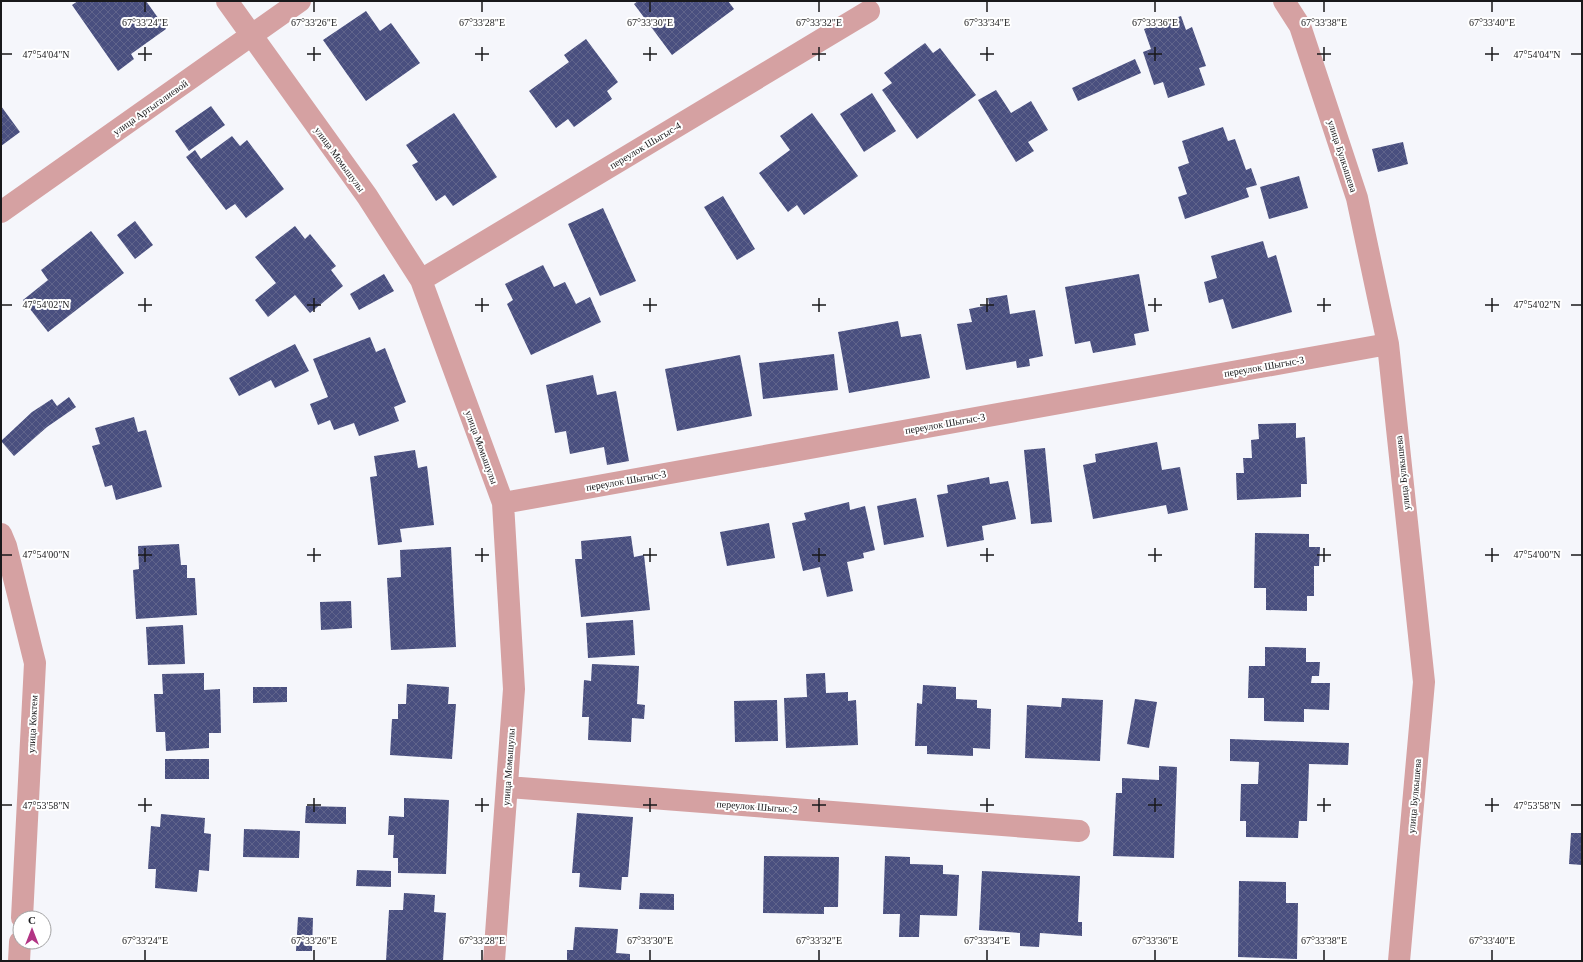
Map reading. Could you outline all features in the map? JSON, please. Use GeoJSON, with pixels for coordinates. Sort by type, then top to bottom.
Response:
{"type":"FeatureCollection","features":[{"type":"Feature","properties":{"kind":"street","name":"улица Момышулы"},"geometry":{"type":"LineString","coordinates":[[227,1],[367,196],[421,280],[503,503],[514,689],[494,961]]}},
{"type":"Feature","properties":{"kind":"street","name":"улица Артыгалиевой"},"geometry":{"type":"LineString","coordinates":[[1,212],[300,1]]}},
{"type":"Feature","properties":{"kind":"street","name":"улица Булкышева"},"geometry":{"type":"LineString","coordinates":[[1284,1],[1300,26],[1357,198],[1388,344],[1424,682],[1399,961]]}},
{"type":"Feature","properties":{"kind":"street","name":"переулок Шыгыс-4"},"geometry":{"type":"LineString","coordinates":[[421,280],[869,11]]}},
{"type":"Feature","properties":{"kind":"street","name":"переулок Шыгыс-3"},"geometry":{"type":"LineString","coordinates":[[503,503],[1388,344]]}},
{"type":"Feature","properties":{"kind":"street","name":"улица Коктем"},"geometry":{"type":"LineString","coordinates":[[1,534],[6,546],[35,663],[22,910]]}},
{"type":"Feature","properties":{"kind":"street","name":"переулок Шыгыс-2"},"geometry":{"type":"LineString","coordinates":[[507,787],[1079,831]]}},
{"type":"Feature","properties":{"kind":"street"},"geometry":{"type":"LineString","coordinates":[[19,961],[20,950]]}},
{"type":"Feature","properties":{"kind":"building"},"geometry":{"type":"Polygon","coordinates":[[[78,1],[146,1],[166,29],[131,54],[134,59],[118,71],[72,5],[78,1]]]}},
{"type":"Feature","properties":{"kind":"building"},"geometry":{"type":"Polygon","coordinates":[[[638,1],[728,1],[734,9],[672,55],[634,4],[638,1]]]}},
{"type":"Feature","properties":{"kind":"building"},"geometry":{"type":"Polygon","coordinates":[[[366,11],[380,31],[391,23],[420,63],[366,101],[323,40],[366,11]]]}},
{"type":"Feature","properties":{"kind":"building"},"geometry":{"type":"Polygon","coordinates":[[[1181,16],[1186,30],[1192,27],[1206,66],[1199,68],[1205,85],[1168,98],[1163,82],[1154,85],[1143,52],[1151,49],[1144,29],[1181,16]]]}},
{"type":"Feature","properties":{"kind":"building"},"geometry":{"type":"Polygon","coordinates":[[[586,39],[618,82],[607,91],[612,99],[574,127],[568,119],[556,128],[529,91],[569,62],[564,55],[586,39]]]}},
{"type":"Feature","properties":{"kind":"building"},"geometry":{"type":"Polygon","coordinates":[[[925,43],[933,53],[940,48],[976,95],[917,139],[882,90],[892,83],[884,73],[925,43]]]}},
{"type":"Feature","properties":{"kind":"building"},"geometry":{"type":"Polygon","coordinates":[[[1135,59],[1141,73],[1078,101],[1072,88],[1135,59]]]}},
{"type":"Feature","properties":{"kind":"building"},"geometry":{"type":"Polygon","coordinates":[[[996,90],[1011,113],[1031,101],[1048,130],[1028,142],[1034,151],[1016,162],[978,100],[996,90]]]}},
{"type":"Feature","properties":{"kind":"building"},"geometry":{"type":"Polygon","coordinates":[[[872,93],[896,131],[864,152],[840,114],[872,93]]]}},
{"type":"Feature","properties":{"kind":"building"},"geometry":{"type":"Polygon","coordinates":[[[1,106],[20,132],[1,146],[1,106]]]}},
{"type":"Feature","properties":{"kind":"building"},"geometry":{"type":"Polygon","coordinates":[[[211,106],[225,125],[189,151],[175,131],[211,106]]]}},
{"type":"Feature","properties":{"kind":"building"},"geometry":{"type":"Polygon","coordinates":[[[454,113],[497,177],[453,206],[445,195],[436,201],[412,165],[418,162],[406,145],[454,113]]]}},
{"type":"Feature","properties":{"kind":"building"},"geometry":{"type":"Polygon","coordinates":[[[812,113],[858,176],[804,215],[797,205],[788,212],[759,173],[790,150],[780,136],[812,113]]]}},
{"type":"Feature","properties":{"kind":"building"},"geometry":{"type":"Polygon","coordinates":[[[1223,127],[1228,141],[1235,139],[1246,170],[1251,168],[1257,185],[1246,188],[1249,197],[1185,219],[1178,197],[1187,194],[1178,167],[1189,163],[1182,141],[1223,127]]]}},
{"type":"Feature","properties":{"kind":"building"},"geometry":{"type":"Polygon","coordinates":[[[232,136],[240,146],[247,140],[284,189],[246,218],[235,204],[226,210],[186,157],[195,150],[201,159],[232,136]]]}},
{"type":"Feature","properties":{"kind":"building"},"geometry":{"type":"Polygon","coordinates":[[[1403,142],[1408,164],[1378,172],[1372,149],[1403,142]]]}},
{"type":"Feature","properties":{"kind":"building"},"geometry":{"type":"Polygon","coordinates":[[[1299,176],[1308,208],[1269,219],[1260,187],[1299,176]]]}},
{"type":"Feature","properties":{"kind":"building"},"geometry":{"type":"Polygon","coordinates":[[[723,196],[755,249],[737,260],[704,207],[723,196]]]}},
{"type":"Feature","properties":{"kind":"building"},"geometry":{"type":"Polygon","coordinates":[[[603,208],[636,281],[600,296],[568,224],[603,208]]]}},
{"type":"Feature","properties":{"kind":"building"},"geometry":{"type":"Polygon","coordinates":[[[135,221],[153,245],[135,259],[117,235],[135,221]]]}},
{"type":"Feature","properties":{"kind":"building"},"geometry":{"type":"Polygon","coordinates":[[[295,226],[305,239],[310,234],[336,266],[331,270],[343,286],[310,313],[295,295],[268,317],[255,300],[276,283],[255,257],[295,226]]]}},
{"type":"Feature","properties":{"kind":"building"},"geometry":{"type":"Polygon","coordinates":[[[91,231],[124,273],[48,332],[23,300],[48,280],[41,270],[91,231]]]}},
{"type":"Feature","properties":{"kind":"building"},"geometry":{"type":"Polygon","coordinates":[[[1263,241],[1268,258],[1276,255],[1292,312],[1232,329],[1223,299],[1209,303],[1204,282],[1217,278],[1211,256],[1263,241]]]}},
{"type":"Feature","properties":{"kind":"building"},"geometry":{"type":"Polygon","coordinates":[[[543,265],[554,287],[565,282],[576,304],[590,297],[601,322],[531,355],[507,304],[513,300],[505,284],[543,265]]]}},
{"type":"Feature","properties":{"kind":"building"},"geometry":{"type":"Polygon","coordinates":[[[384,274],[394,291],[359,310],[350,294],[384,274]]]}},
{"type":"Feature","properties":{"kind":"building"},"geometry":{"type":"Polygon","coordinates":[[[1139,274],[1149,331],[1134,334],[1136,345],[1093,353],[1090,341],[1075,344],[1065,287],[1139,274]]]}},
{"type":"Feature","properties":{"kind":"building"},"geometry":{"type":"Polygon","coordinates":[[[1007,295],[1010,314],[1035,310],[1043,356],[1029,359],[1030,366],[1017,368],[1016,361],[966,370],[957,324],[972,322],[969,309],[989,305],[988,298],[1007,295]]]}},
{"type":"Feature","properties":{"kind":"building"},"geometry":{"type":"Polygon","coordinates":[[[898,321],[901,337],[921,334],[930,378],[849,393],[838,332],[898,321]]]}},
{"type":"Feature","properties":{"kind":"building"},"geometry":{"type":"Polygon","coordinates":[[[370,337],[376,352],[385,348],[406,402],[394,407],[399,421],[359,436],[354,423],[334,430],[330,420],[318,425],[310,404],[328,397],[313,359],[370,337]]]}},
{"type":"Feature","properties":{"kind":"building"},"geometry":{"type":"Polygon","coordinates":[[[295,344],[309,371],[275,388],[271,380],[239,396],[229,378],[295,344]]]}},
{"type":"Feature","properties":{"kind":"building"},"geometry":{"type":"Polygon","coordinates":[[[834,354],[838,390],[763,399],[759,363],[834,354]]]}},
{"type":"Feature","properties":{"kind":"building"},"geometry":{"type":"Polygon","coordinates":[[[740,355],[752,416],[677,431],[665,369],[740,355]]]}},
{"type":"Feature","properties":{"kind":"building"},"geometry":{"type":"Polygon","coordinates":[[[593,375],[597,395],[616,391],[629,461],[607,465],[604,447],[570,454],[566,431],[555,433],[546,385],[593,375]]]}},
{"type":"Feature","properties":{"kind":"building"},"geometry":{"type":"Polygon","coordinates":[[[69,397],[76,407],[47,427],[14,456],[1,441],[32,412],[52,399],[57,406],[69,397]]]}},
{"type":"Feature","properties":{"kind":"building"},"geometry":{"type":"Polygon","coordinates":[[[134,417],[138,432],[146,430],[162,487],[116,500],[112,485],[105,487],[92,446],[100,444],[95,428],[134,417]]]}},
{"type":"Feature","properties":{"kind":"building"},"geometry":{"type":"Polygon","coordinates":[[[1296,423],[1296,438],[1305,437],[1307,484],[1301,484],[1301,497],[1237,500],[1236,473],[1244,473],[1243,458],[1252,458],[1251,440],[1259,439],[1258,424],[1296,423]]]}},
{"type":"Feature","properties":{"kind":"building"},"geometry":{"type":"Polygon","coordinates":[[[1157,442],[1162,470],[1180,467],[1188,510],[1168,514],[1166,505],[1093,519],[1083,465],[1096,462],[1095,454],[1157,442]]]}},
{"type":"Feature","properties":{"kind":"building"},"geometry":{"type":"Polygon","coordinates":[[[1045,448],[1052,522],[1031,524],[1024,450],[1045,448]]]}},
{"type":"Feature","properties":{"kind":"building"},"geometry":{"type":"Polygon","coordinates":[[[415,450],[418,468],[427,466],[434,525],[400,529],[402,542],[378,545],[370,477],[377,476],[374,456],[415,450]]]}},
{"type":"Feature","properties":{"kind":"building"},"geometry":{"type":"Polygon","coordinates":[[[989,477],[990,484],[1008,481],[1016,519],[982,526],[984,540],[947,547],[937,495],[948,493],[947,485],[989,477]]]}},
{"type":"Feature","properties":{"kind":"building"},"geometry":{"type":"Polygon","coordinates":[[[916,498],[924,537],[884,545],[877,506],[916,498]]]}},
{"type":"Feature","properties":{"kind":"building"},"geometry":{"type":"Polygon","coordinates":[[[849,502],[850,510],[865,506],[875,550],[863,553],[864,558],[847,562],[853,591],[827,597],[820,567],[803,571],[792,523],[806,520],[804,513],[849,502]]]}},
{"type":"Feature","properties":{"kind":"building"},"geometry":{"type":"Polygon","coordinates":[[[769,523],[775,558],[727,566],[720,532],[769,523]]]}},
{"type":"Feature","properties":{"kind":"building"},"geometry":{"type":"Polygon","coordinates":[[[1255,533],[1309,534],[1309,547],[1320,547],[1319,566],[1314,566],[1314,596],[1307,596],[1307,611],[1266,610],[1266,588],[1254,588],[1255,533]]]}},
{"type":"Feature","properties":{"kind":"building"},"geometry":{"type":"Polygon","coordinates":[[[631,536],[634,557],[644,555],[650,610],[581,617],[575,559],[582,559],[581,541],[631,536]]]}},
{"type":"Feature","properties":{"kind":"building"},"geometry":{"type":"Polygon","coordinates":[[[179,544],[181,565],[187,565],[187,578],[195,578],[197,615],[136,619],[133,570],[139,569],[138,546],[179,544]]]}},
{"type":"Feature","properties":{"kind":"building"},"geometry":{"type":"Polygon","coordinates":[[[451,547],[456,647],[391,650],[387,578],[401,577],[400,550],[451,547]]]}},
{"type":"Feature","properties":{"kind":"building"},"geometry":{"type":"Polygon","coordinates":[[[351,601],[352,628],[321,630],[320,602],[351,601]]]}},
{"type":"Feature","properties":{"kind":"building"},"geometry":{"type":"Polygon","coordinates":[[[633,620],[635,655],[588,658],[586,623],[633,620]]]}},
{"type":"Feature","properties":{"kind":"building"},"geometry":{"type":"Polygon","coordinates":[[[183,625],[185,664],[148,665],[146,627],[183,625]]]}},
{"type":"Feature","properties":{"kind":"building"},"geometry":{"type":"Polygon","coordinates":[[[1265,647],[1306,648],[1306,662],[1320,662],[1319,676],[1312,676],[1311,683],[1330,683],[1329,710],[1304,709],[1304,722],[1264,721],[1264,698],[1248,698],[1249,666],[1265,666],[1265,647]]]}},
{"type":"Feature","properties":{"kind":"building"},"geometry":{"type":"Polygon","coordinates":[[[592,664],[639,666],[637,704],[645,705],[644,719],[632,718],[631,742],[588,740],[589,717],[582,717],[584,680],[591,681],[592,664]]]}},
{"type":"Feature","properties":{"kind":"building"},"geometry":{"type":"Polygon","coordinates":[[[204,673],[204,690],[220,689],[221,733],[209,733],[209,748],[166,751],[165,732],[156,732],[154,694],[163,694],[162,674],[204,673]]]}},
{"type":"Feature","properties":{"kind":"building"},"geometry":{"type":"Polygon","coordinates":[[[825,673],[826,693],[848,692],[848,701],[856,700],[858,745],[786,748],[784,698],[807,697],[806,674],[825,673]]]}},
{"type":"Feature","properties":{"kind":"building"},"geometry":{"type":"Polygon","coordinates":[[[407,684],[449,687],[448,704],[456,704],[452,759],[390,755],[392,719],[398,719],[398,704],[406,704],[407,684]]]}},
{"type":"Feature","properties":{"kind":"building"},"geometry":{"type":"Polygon","coordinates":[[[923,685],[956,687],[956,699],[977,700],[977,708],[991,709],[990,749],[973,748],[973,756],[927,754],[927,746],[915,746],[917,703],[922,704],[923,685]]]}},
{"type":"Feature","properties":{"kind":"building"},"geometry":{"type":"Polygon","coordinates":[[[253,687],[287,687],[287,702],[253,703],[253,687]]]}},
{"type":"Feature","properties":{"kind":"building"},"geometry":{"type":"Polygon","coordinates":[[[1062,698],[1103,700],[1100,761],[1025,758],[1027,705],[1061,707],[1062,698]]]}},
{"type":"Feature","properties":{"kind":"building"},"geometry":{"type":"Polygon","coordinates":[[[1135,699],[1157,702],[1149,748],[1127,744],[1135,699]]]}},
{"type":"Feature","properties":{"kind":"building"},"geometry":{"type":"Polygon","coordinates":[[[777,700],[778,741],[735,742],[734,701],[777,700]]]}},
{"type":"Feature","properties":{"kind":"building"},"geometry":{"type":"Polygon","coordinates":[[[1230,739],[1349,743],[1348,765],[1309,764],[1307,821],[1299,821],[1298,838],[1246,837],[1246,821],[1240,821],[1241,784],[1258,784],[1259,762],[1230,761],[1230,739]]]}},
{"type":"Feature","properties":{"kind":"building"},"geometry":{"type":"Polygon","coordinates":[[[165,759],[209,759],[209,779],[165,779],[165,759]]]}},
{"type":"Feature","properties":{"kind":"building"},"geometry":{"type":"Polygon","coordinates":[[[1159,766],[1177,767],[1174,858],[1113,856],[1116,793],[1122,793],[1122,778],[1159,780],[1159,766]]]}},
{"type":"Feature","properties":{"kind":"building"},"geometry":{"type":"Polygon","coordinates":[[[404,798],[449,800],[446,874],[398,873],[398,858],[393,858],[394,835],[388,835],[389,816],[404,817],[404,798]]]}},
{"type":"Feature","properties":{"kind":"building"},"geometry":{"type":"Polygon","coordinates":[[[306,806],[346,807],[346,824],[305,823],[306,806]]]}},
{"type":"Feature","properties":{"kind":"building"},"geometry":{"type":"Polygon","coordinates":[[[577,813],[633,817],[628,877],[622,877],[621,890],[579,887],[580,873],[572,873],[577,813]]]}},
{"type":"Feature","properties":{"kind":"building"},"geometry":{"type":"Polygon","coordinates":[[[161,814],[205,818],[204,833],[211,834],[209,871],[199,870],[197,892],[155,888],[156,869],[148,869],[151,826],[160,827],[161,814]]]}},
{"type":"Feature","properties":{"kind":"building"},"geometry":{"type":"Polygon","coordinates":[[[244,829],[300,831],[299,858],[243,857],[244,829]]]}},
{"type":"Feature","properties":{"kind":"building"},"geometry":{"type":"Polygon","coordinates":[[[1571,833],[1582,833],[1582,865],[1569,864],[1571,833]]]}},
{"type":"Feature","properties":{"kind":"building"},"geometry":{"type":"Polygon","coordinates":[[[764,856],[839,857],[838,907],[824,907],[824,914],[763,913],[764,856]]]}},
{"type":"Feature","properties":{"kind":"building"},"geometry":{"type":"Polygon","coordinates":[[[885,856],[910,857],[910,864],[943,865],[943,874],[959,875],[957,916],[920,915],[919,937],[899,937],[900,914],[883,914],[885,856]]]}},
{"type":"Feature","properties":{"kind":"building"},"geometry":{"type":"Polygon","coordinates":[[[357,870],[391,871],[391,887],[356,886],[357,870]]]}},
{"type":"Feature","properties":{"kind":"building"},"geometry":{"type":"Polygon","coordinates":[[[982,871],[1080,876],[1078,922],[1082,922],[1082,936],[1040,933],[1039,947],[1020,946],[1020,933],[979,930],[982,871]]]}},
{"type":"Feature","properties":{"kind":"building"},"geometry":{"type":"Polygon","coordinates":[[[1239,881],[1286,882],[1286,903],[1298,903],[1297,959],[1238,957],[1239,881]]]}},
{"type":"Feature","properties":{"kind":"building"},"geometry":{"type":"Polygon","coordinates":[[[404,893],[435,895],[434,912],[446,913],[443,961],[386,961],[389,910],[403,910],[404,893]]]}},
{"type":"Feature","properties":{"kind":"building"},"geometry":{"type":"Polygon","coordinates":[[[640,893],[674,894],[674,910],[639,909],[640,893]]]}},
{"type":"Feature","properties":{"kind":"building"},"geometry":{"type":"Polygon","coordinates":[[[298,917],[313,918],[312,951],[296,951],[298,917]]]}},
{"type":"Feature","properties":{"kind":"building"},"geometry":{"type":"Polygon","coordinates":[[[575,927],[618,929],[616,953],[630,954],[630,961],[567,961],[567,950],[573,950],[575,927]]]}}]}
